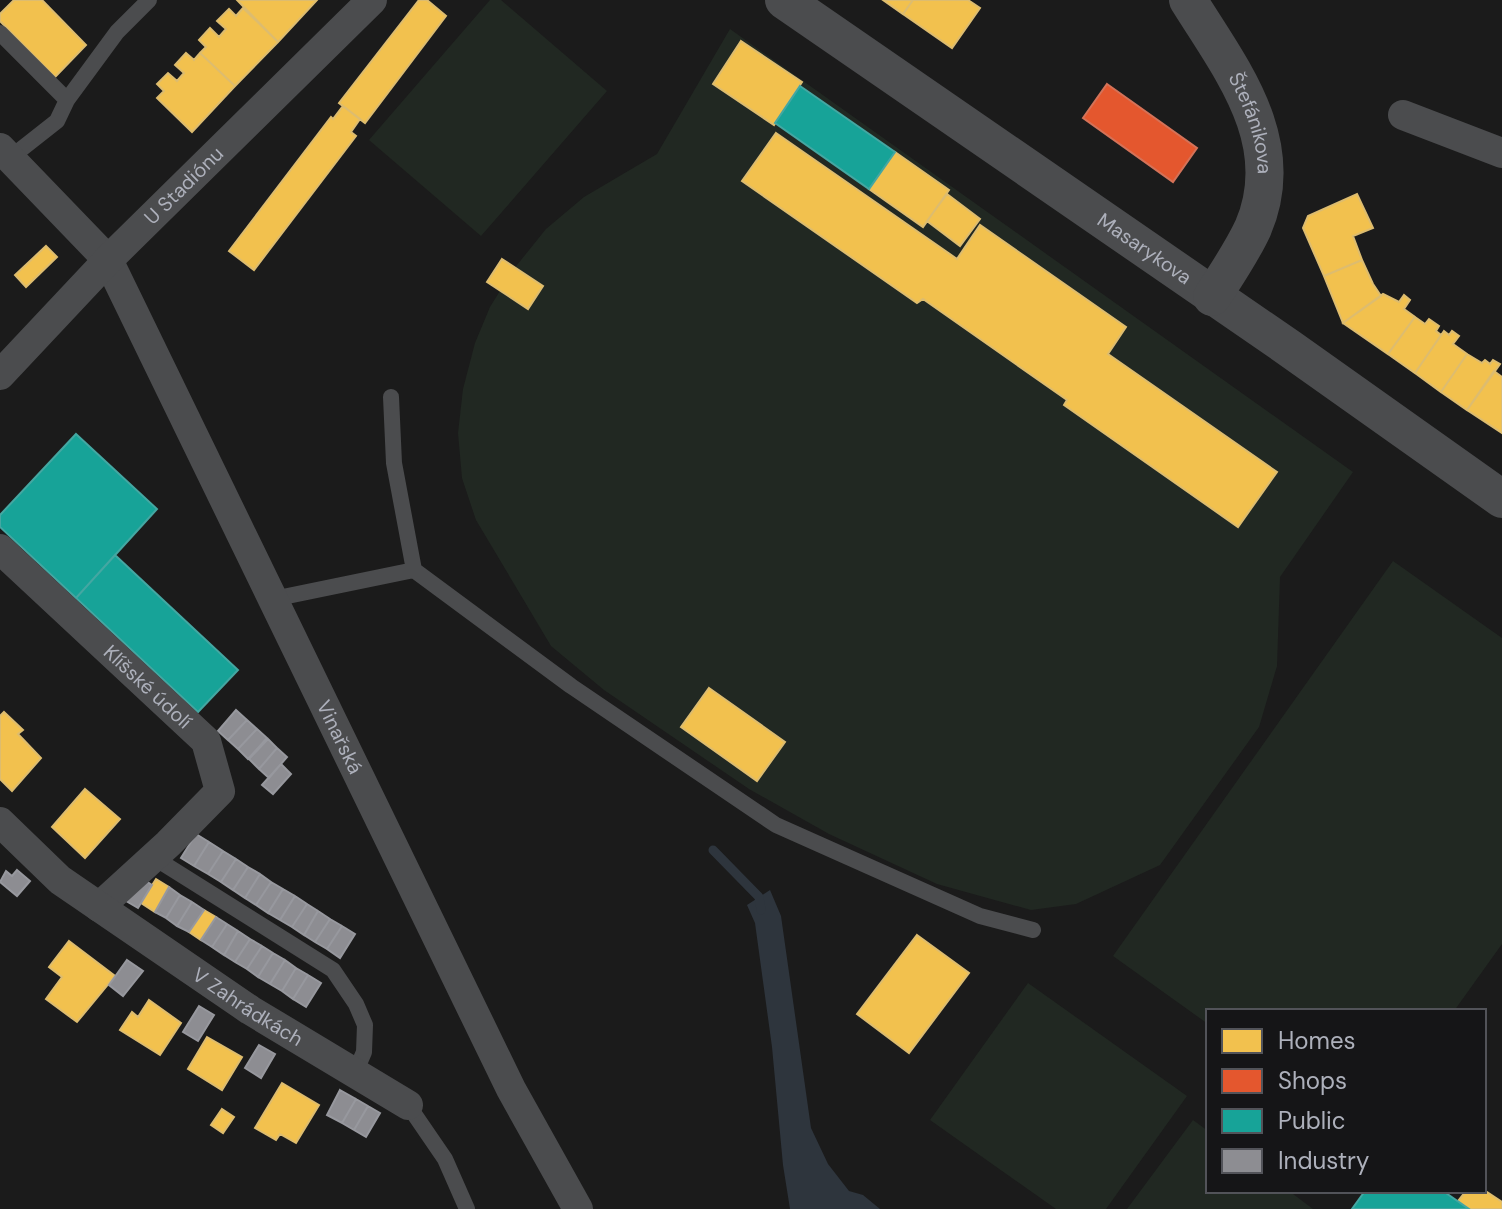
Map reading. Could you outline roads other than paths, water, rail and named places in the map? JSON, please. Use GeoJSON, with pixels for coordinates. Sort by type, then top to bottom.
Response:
{"type":"FeatureCollection","features":[{"type":"Feature","properties":{"kind":"street","name":"U Stadiónu"},"geometry":{"type":"LineString","coordinates":[[0,375],[108,260],[372,0]]}},
{"type":"Feature","properties":{"kind":"street","name":"Masarykova"},"geometry":{"type":"LineString","coordinates":[[784,0],[1289,348],[1502,499]]}},
{"type":"Feature","properties":{"kind":"street","name":"Štefánikova"},"geometry":{"type":"LineString","coordinates":[[1188,0],[1246,93],[1256,116],[1261,142],[1262,194],[1254,224],[1212,297]]}},
{"type":"Feature","properties":{"kind":"street"},"geometry":{"type":"LineString","coordinates":[[1403,115],[1502,153]]}},
{"type":"Feature","properties":{"kind":"street","name":"Vinařská"},"geometry":{"type":"LineString","coordinates":[[5,153],[108,260],[511,1089],[578,1209]]}},
{"type":"Feature","properties":{"kind":"street","name":"Klíšské údolí"},"geometry":{"type":"LineString","coordinates":[[0,549],[206,741],[220,791],[99,907]]}},
{"type":"Feature","properties":{"kind":"street","name":"V Zahrádkách"},"geometry":{"type":"LineString","coordinates":[[0,822],[60,880],[250,1010],[408,1105]]}},
{"type":"Feature","properties":{"kind":"lane"},"geometry":{"type":"LineString","coordinates":[[5,153],[57,121],[67,100],[117,32],[149,0]]}},
{"type":"Feature","properties":{"kind":"lane"},"geometry":{"type":"LineString","coordinates":[[0,33],[67,100]]}},
{"type":"Feature","properties":{"kind":"lane"},"geometry":{"type":"LineString","coordinates":[[391,397],[394,463],[414,570],[571,686],[776,825],[980,916],[1033,930]]}},
{"type":"Feature","properties":{"kind":"lane"},"geometry":{"type":"LineString","coordinates":[[273,599],[414,570]]}},
{"type":"Feature","properties":{"kind":"lane"},"geometry":{"type":"LineString","coordinates":[[153,857],[333,970],[356,1004],[365,1025],[364,1052],[355,1073]]}},
{"type":"Feature","properties":{"kind":"lane","name":"V Zahrádkách"},"geometry":{"type":"LineString","coordinates":[[408,1105],[445,1159],[467,1209]]}},
{"type":"Feature","properties":{"kind":"waterway"},"geometry":{"type":"LineString","coordinates":[[713,850],[759,897],[761,910]]}}]}
